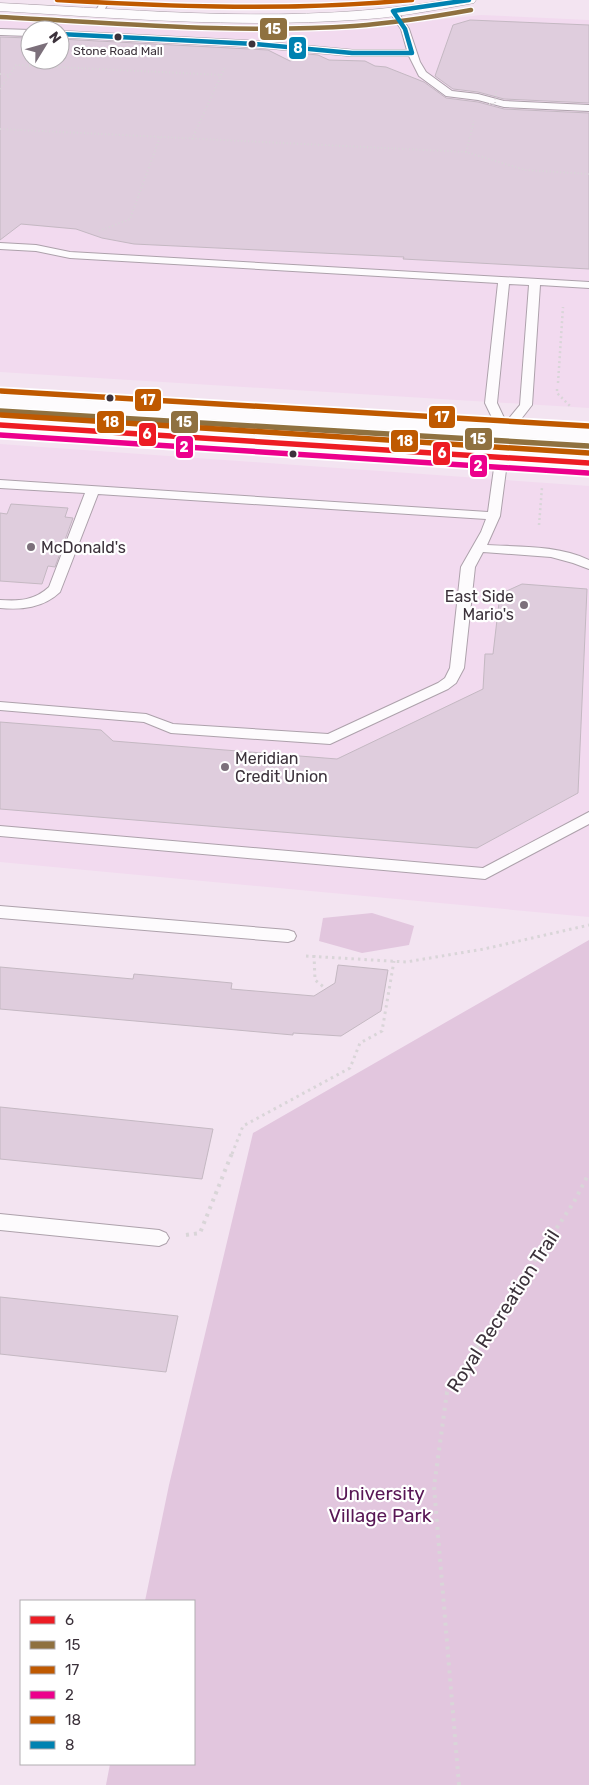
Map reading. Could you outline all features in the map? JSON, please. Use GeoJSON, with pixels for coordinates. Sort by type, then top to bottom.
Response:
{"type":"FeatureCollection","features":[{"type":"Feature","properties":{"kind":"main road"},"geometry":{"type":"LineString","coordinates":[[0,7],[103,6],[253,18],[311,18],[393,12],[469,0]]}},
{"type":"Feature","properties":{"kind":"main road"},"geometry":{"type":"LineString","coordinates":[[2,402],[589,436]]}},
{"type":"Feature","properties":{"kind":"main road"},"geometry":{"type":"LineString","coordinates":[[0,425],[589,463]]}},
{"type":"Feature","properties":{"kind":"lane"},"geometry":{"type":"LineString","coordinates":[[393,12],[405,28],[412,53],[422,74],[449,94],[478,97],[504,104],[589,108]]}},
{"type":"Feature","properties":{"kind":"lane"},"geometry":{"type":"LineString","coordinates":[[0,32],[20,33]]}},
{"type":"Feature","properties":{"kind":"lane"},"geometry":{"type":"LineString","coordinates":[[70,35],[232,43],[352,53],[412,53]]}},
{"type":"Feature","properties":{"kind":"lane"},"geometry":{"type":"LineString","coordinates":[[0,246],[36,248],[70,255],[589,285]]}},
{"type":"Feature","properties":{"kind":"lane"},"geometry":{"type":"LineString","coordinates":[[0,706],[146,718],[171,728],[330,739],[443,686],[451,680],[457,668],[468,566],[494,516],[503,458],[505,432],[491,403],[504,280]]}},
{"type":"Feature","properties":{"kind":"lane"},"geometry":{"type":"LineString","coordinates":[[505,432],[526,405],[536,282]]}},
{"type":"Feature","properties":{"kind":"lane"},"geometry":{"type":"LineString","coordinates":[[1,487],[93,490],[494,516]]}},
{"type":"Feature","properties":{"kind":"lane"},"geometry":{"type":"LineString","coordinates":[[0,604],[17,606],[36,603],[48,597],[55,589],[93,490]]}},
{"type":"Feature","properties":{"kind":"lane"},"geometry":{"type":"LineString","coordinates":[[479,548],[559,555],[575,558],[589,565]]}},
{"type":"Feature","properties":{"kind":"lane"},"geometry":{"type":"LineString","coordinates":[[0,831],[485,874],[589,817]]}},
{"type":"Feature","properties":{"kind":"lane"},"geometry":{"type":"LineString","coordinates":[[0,912],[288,936]]}},
{"type":"Feature","properties":{"kind":"lane"},"geometry":{"type":"LineString","coordinates":[[0,1222],[159,1238]]}},
{"type":"Feature","properties":{"kind":"path"},"geometry":{"type":"LineString","coordinates":[[192,139],[233,48],[232,43]]}},
{"type":"Feature","properties":{"kind":"path"},"geometry":{"type":"LineString","coordinates":[[0,89],[16,65],[222,74]]}},
{"type":"Feature","properties":{"kind":"path"},"geometry":{"type":"LineString","coordinates":[[0,74],[9,75]]}},
{"type":"Feature","properties":{"kind":"path"},"geometry":{"type":"LineString","coordinates":[[489,104],[495,104],[496,90]]}},
{"type":"Feature","properties":{"kind":"path"},"geometry":{"type":"LineString","coordinates":[[0,129],[466,152],[525,170],[589,174]]}},
{"type":"Feature","properties":{"kind":"path"},"geometry":{"type":"LineString","coordinates":[[98,231],[130,219],[160,137]]}},
{"type":"Feature","properties":{"kind":"path"},"geometry":{"type":"LineString","coordinates":[[564,304],[557,393],[572,408]]}},
{"type":"Feature","properties":{"kind":"path"},"geometry":{"type":"LineString","coordinates":[[519,552],[538,537],[542,486]]}},
{"type":"Feature","properties":{"kind":"path"},"geometry":{"type":"LineString","coordinates":[[288,936],[287,958],[314,955],[406,962],[484,949],[589,925]]}},
{"type":"Feature","properties":{"kind":"path"},"geometry":{"type":"LineString","coordinates":[[314,955],[315,980],[324,988]]}},
{"type":"Feature","properties":{"kind":"path"},"geometry":{"type":"LineString","coordinates":[[159,1238],[200,1233],[243,1126],[350,1068],[360,1043],[382,1031],[394,961]]}},
{"type":"Feature","properties":{"kind":"path","name":"Royal Recreation Trail"},"geometry":{"type":"LineString","coordinates":[[459,1785],[434,1487],[447,1392],[574,1202],[589,1173]]}},
{"type":"Feature","properties":{"kind":"shaded area"},"geometry":{"type":"Polygon","coordinates":[[[481,15],[589,20],[589,408],[0,372],[0,20],[20,21],[20,70],[70,70],[70,23],[269,31],[366,28],[481,15]]]}},
{"type":"Feature","properties":{"kind":"shaded area"},"geometry":{"type":"Polygon","coordinates":[[[0,444],[589,486],[589,917],[0,862],[0,444]]]}},
{"type":"Feature","properties":{"kind":"green space"},"geometry":{"type":"Polygon","coordinates":[[[372,913],[414,926],[409,945],[362,953],[319,941],[323,918],[372,913]]]}},
{"type":"Feature","properties":{"kind":"green space","name":"University Village Park"},"geometry":{"type":"Polygon","coordinates":[[[589,940],[589,1785],[106,1785],[110,1765],[195,1765],[195,1600],[145,1600],[169,1485],[253,1133],[589,940]]]}},
{"type":"Feature","properties":{"kind":"building"},"geometry":{"type":"Polygon","coordinates":[[[470,20],[589,25],[589,103],[504,99],[478,92],[453,89],[435,76],[453,25],[470,20]]]}},
{"type":"Feature","properties":{"kind":"building","name":"Stone Road Mall"},"geometry":{"type":"Polygon","coordinates":[[[0,37],[20,38],[20,70],[70,70],[70,40],[268,50],[290,61],[308,54],[318,55],[329,60],[365,61],[424,82],[446,98],[478,102],[504,109],[589,113],[589,269],[403,259],[404,257],[134,244],[102,238],[76,229],[21,224],[0,240],[0,37]]]}},
{"type":"Feature","properties":{"kind":"building","name":"McDonald's"},"geometry":{"type":"Polygon","coordinates":[[[11,504],[68,508],[65,517],[73,518],[55,567],[48,566],[42,584],[0,581],[0,513],[7,514],[11,504]]]}},
{"type":"Feature","properties":{"kind":"building"},"geometry":{"type":"Polygon","coordinates":[[[522,584],[587,589],[578,793],[477,848],[0,809],[0,722],[101,730],[113,741],[337,759],[483,689],[485,654],[493,654],[500,594],[522,584]]]}},
{"type":"Feature","properties":{"kind":"building"},"geometry":{"type":"Polygon","coordinates":[[[338,965],[388,970],[381,1011],[341,1036],[293,1033],[293,1035],[0,1009],[0,967],[133,979],[134,974],[232,983],[231,989],[314,996],[335,983],[338,965]]]}},
{"type":"Feature","properties":{"kind":"building"},"geometry":{"type":"Polygon","coordinates":[[[0,1107],[213,1129],[202,1179],[0,1159],[0,1107]]]}},
{"type":"Feature","properties":{"kind":"building"},"geometry":{"type":"Polygon","coordinates":[[[0,1297],[178,1316],[166,1372],[0,1354],[0,1297]]]}},
{"type":"Feature","properties":{"kind":"transit line","name":"17"},"geometry":{"type":"LineString","coordinates":[[57,0],[234,8],[323,7],[412,0]]}},
{"type":"Feature","properties":{"kind":"transit line","name":"8"},"geometry":{"type":"LineString","coordinates":[[70,35],[255,44],[352,53],[412,53],[405,29],[393,11],[469,0]]}},
{"type":"Feature","properties":{"kind":"transit line","name":"15"},"geometry":{"type":"LineString","coordinates":[[0,17],[177,27],[266,29],[354,26],[471,10]]}},
{"type":"Feature","properties":{"kind":"transit line","name":"17"},"geometry":{"type":"LineString","coordinates":[[1,391],[589,426]]}},
{"type":"Feature","properties":{"kind":"transit line","name":"15"},"geometry":{"type":"LineString","coordinates":[[0,411],[588,446]]}},
{"type":"Feature","properties":{"kind":"transit line","name":"18"},"geometry":{"type":"LineString","coordinates":[[1,415],[589,453]]}},
{"type":"Feature","properties":{"kind":"transit line","name":"6"},"geometry":{"type":"LineString","coordinates":[[0,425],[589,463]]}},
{"type":"Feature","properties":{"kind":"transit line","name":"2"},"geometry":{"type":"LineString","coordinates":[[0,435],[588,473]]}},
{"type":"Feature","properties":{"kind":"place","name":"Stone Road Mall"},"geometry":{"type":"Point","coordinates":[118,37]}},
{"type":"Feature","properties":{"kind":"place","name":"McDonald's"},"geometry":{"type":"Point","coordinates":[31,547]}},
{"type":"Feature","properties":{"kind":"place","name":"East Side Mario's"},"geometry":{"type":"Point","coordinates":[524,605]}},
{"type":"Feature","properties":{"kind":"place","name":"Meridian Credit Union"},"geometry":{"type":"Point","coordinates":[225,767]}}]}
